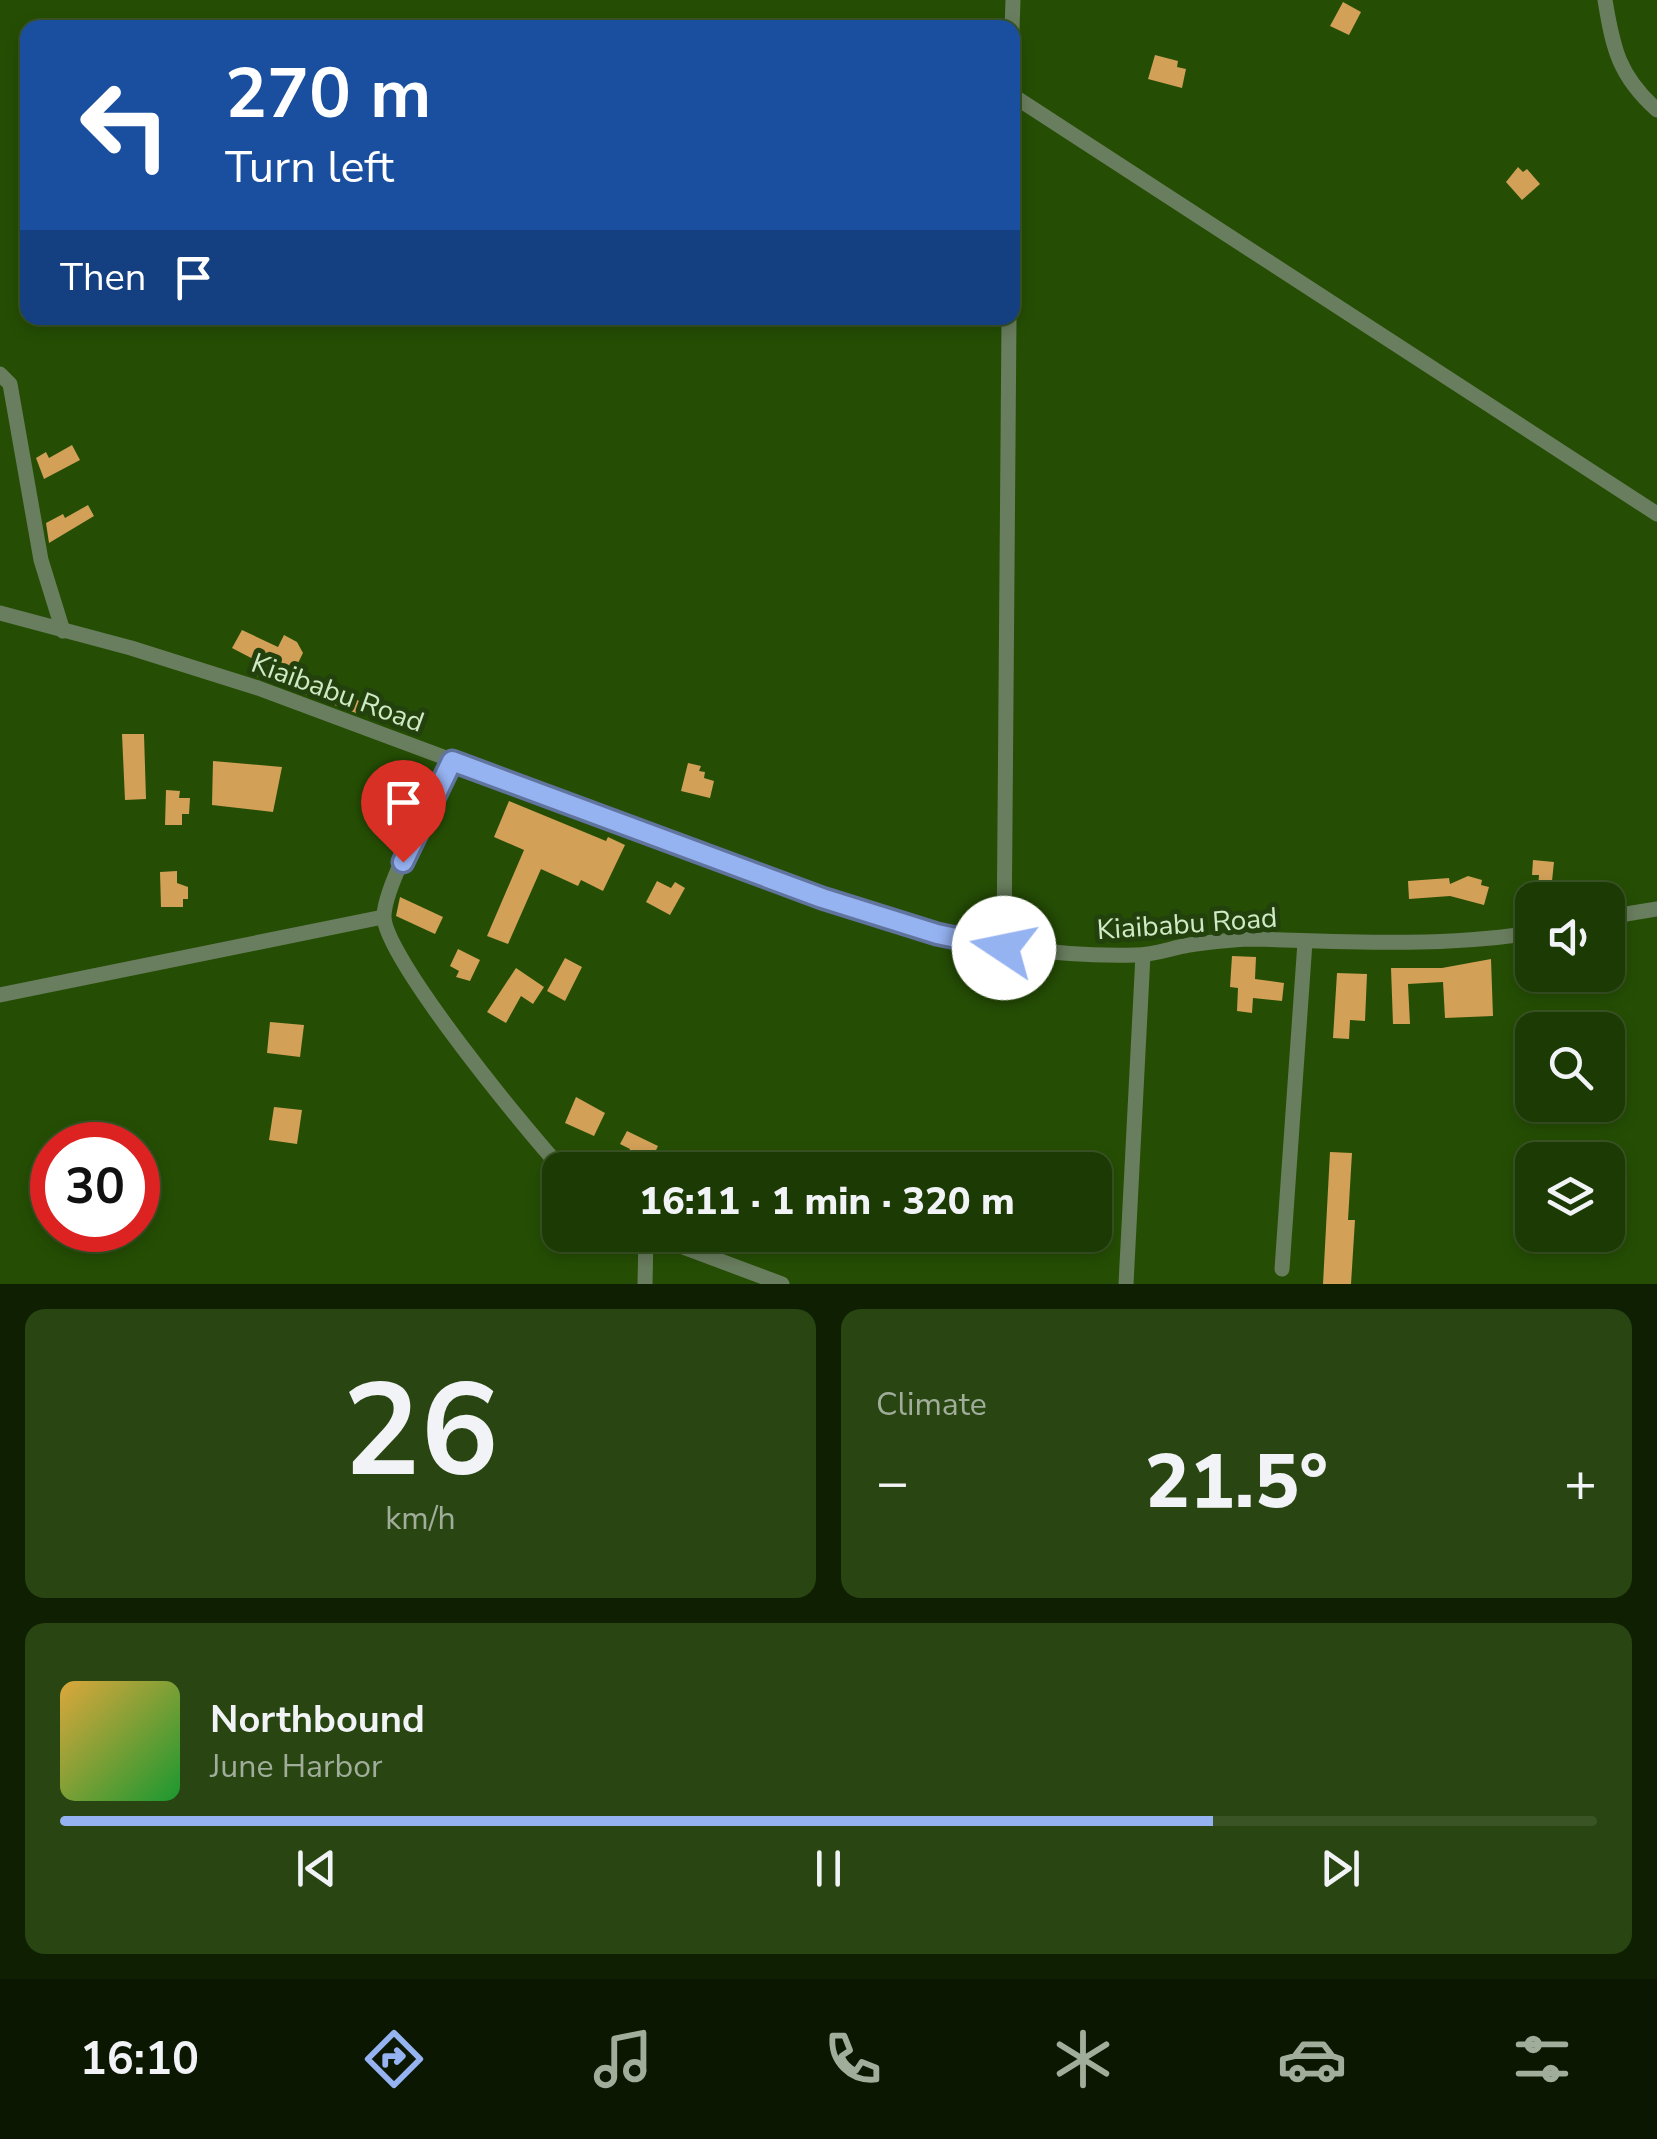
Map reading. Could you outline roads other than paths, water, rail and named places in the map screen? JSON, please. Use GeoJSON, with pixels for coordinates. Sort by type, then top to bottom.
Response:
{"type":"FeatureCollection","features":[{"type":"Feature","properties":{"kind":"street"},"geometry":{"type":"LineString","coordinates":[[1605,0],[1613,48],[1626,76],[1657,110]]}},
{"type":"Feature","properties":{"kind":"street"},"geometry":{"type":"LineString","coordinates":[[1020,101],[1657,514]]}},
{"type":"Feature","properties":{"kind":"street"},"geometry":{"type":"LineString","coordinates":[[1004,948],[1009,325]]}},
{"type":"Feature","properties":{"kind":"street"},"geometry":{"type":"LineString","coordinates":[[0,374],[10,384],[40,560],[63,631]]}},
{"type":"Feature","properties":{"kind":"street","name":"Kiaibabu Road"},"geometry":{"type":"LineString","coordinates":[[0,613],[258,688],[838,903],[937,934],[1004,948],[1142,955],[1237,940],[1466,940],[1515,935]]}},
{"type":"Feature","properties":{"kind":"street"},"geometry":{"type":"LineString","coordinates":[[452,761],[408,850],[383,917],[394,947],[437,1014],[548,1152]]}},
{"type":"Feature","properties":{"kind":"street"},"geometry":{"type":"LineString","coordinates":[[1625,915],[1657,909]]}},
{"type":"Feature","properties":{"kind":"street"},"geometry":{"type":"LineString","coordinates":[[0,995],[383,917]]}},
{"type":"Feature","properties":{"kind":"street"},"geometry":{"type":"LineString","coordinates":[[1282,1269],[1306,942]]}},
{"type":"Feature","properties":{"kind":"street"},"geometry":{"type":"LineString","coordinates":[[1126,1284],[1142,955]]}},
{"type":"Feature","properties":{"kind":"street"},"geometry":{"type":"LineString","coordinates":[[645,1284],[647,1252]]}},
{"type":"Feature","properties":{"kind":"street"},"geometry":{"type":"LineString","coordinates":[[694,1252],[782,1284]]}}]}
